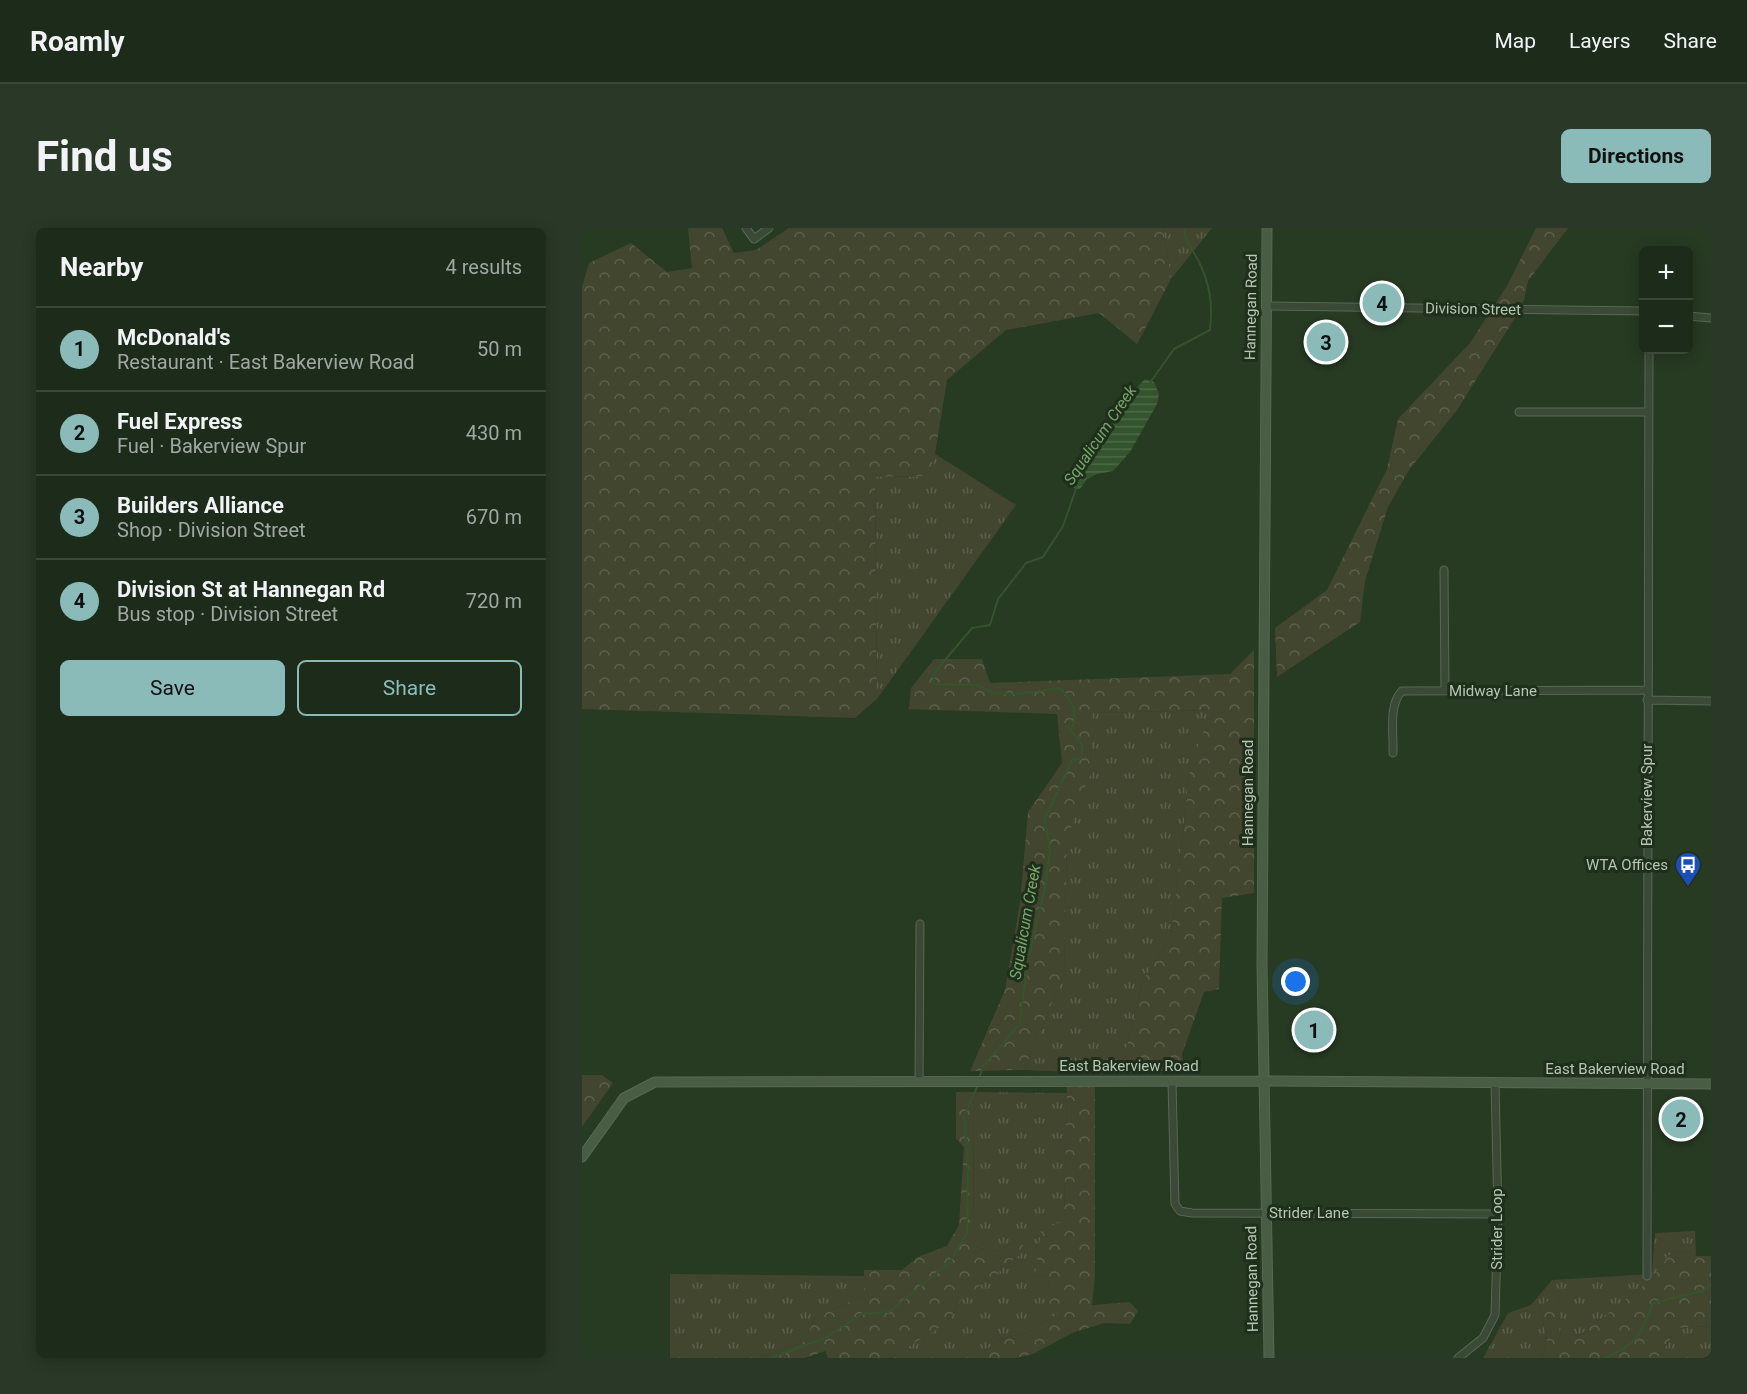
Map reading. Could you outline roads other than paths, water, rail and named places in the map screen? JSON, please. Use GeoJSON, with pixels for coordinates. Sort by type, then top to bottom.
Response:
{"type":"FeatureCollection","features":[{"type":"Feature","properties":{"kind":"main road","name":"Hannegan Road"},"geometry":{"type":"LineString","coordinates":[[1267,228],[1263,1081],[1269,1358]]}},
{"type":"Feature","properties":{"kind":"main road","name":"East Bakerview Road"},"geometry":{"type":"LineString","coordinates":[[582,1157],[624,1098],[655,1082],[1263,1081],[1711,1084]]}},
{"type":"Feature","properties":{"kind":"street"},"geometry":{"type":"LineString","coordinates":[[746,228],[754,239],[769,228]]}},
{"type":"Feature","properties":{"kind":"street","name":"Division Street"},"geometry":{"type":"LineString","coordinates":[[1266,306],[1639,311]]}},
{"type":"Feature","properties":{"kind":"street"},"geometry":{"type":"LineString","coordinates":[[1693,316],[1711,318]]}},
{"type":"Feature","properties":{"kind":"street","name":"Bakerview Spur"},"geometry":{"type":"LineString","coordinates":[[1647,1276],[1649,354]]}},
{"type":"Feature","properties":{"kind":"street"},"geometry":{"type":"LineString","coordinates":[[1519,412],[1648,412]]}},
{"type":"Feature","properties":{"kind":"street"},"geometry":{"type":"LineString","coordinates":[[1444,570],[1445,691]]}},
{"type":"Feature","properties":{"kind":"street","name":"Midway Lane"},"geometry":{"type":"LineString","coordinates":[[1393,753],[1396,697],[1402,691],[1647,690]]}},
{"type":"Feature","properties":{"kind":"street"},"geometry":{"type":"LineString","coordinates":[[1647,700],[1711,701]]}},
{"type":"Feature","properties":{"kind":"street"},"geometry":{"type":"LineString","coordinates":[[919,1082],[920,924]]}},
{"type":"Feature","properties":{"kind":"street","name":"Strider Lane"},"geometry":{"type":"LineString","coordinates":[[1172,1082],[1176,1208],[1192,1213],[1498,1214]]}},
{"type":"Feature","properties":{"kind":"street","name":"Strider Loop"},"geometry":{"type":"LineString","coordinates":[[1458,1358],[1483,1338],[1495,1315],[1498,1214],[1495,1084]]}},
{"type":"Feature","properties":{"kind":"waterway","name":"Squalicum Creek"},"geometry":{"type":"LineString","coordinates":[[1149,384],[1174,349],[1210,330],[1211,302],[1208,285],[1187,240],[1184,228]]}},
{"type":"Feature","properties":{"kind":"waterway","name":"Squalicum Creek"},"geometry":{"type":"LineString","coordinates":[[979,1079],[983,1066],[1019,1025],[1028,961],[1046,883],[1050,849],[1045,818],[1072,760],[1080,759],[1082,746],[1070,731],[1074,719],[1073,708],[1060,688],[1017,694],[994,693],[977,685],[933,684],[935,672],[972,628],[990,625],[998,599],[1026,563],[1043,557],[1063,526],[1077,486]]}},
{"type":"Feature","properties":{"kind":"waterway","name":"Squalicum Creek"},"geometry":{"type":"LineString","coordinates":[[771,1358],[825,1338],[862,1314],[889,1312],[949,1263],[967,1233],[968,1163],[964,1116],[978,1085]]}},
{"type":"Feature","properties":{"kind":"waterway"},"geometry":{"type":"LineString","coordinates":[[1605,1358],[1631,1343],[1641,1331],[1653,1303],[1702,1291],[1711,1285]]}},
{"type":"Feature","properties":{"kind":"place","name":"Division St at Hannegan Rd"},"geometry":{"type":"Point","coordinates":[1382,303]}},
{"type":"Feature","properties":{"kind":"place","name":"Builders Alliance"},"geometry":{"type":"Point","coordinates":[1326,342]}},
{"type":"Feature","properties":{"kind":"place","name":"WTA Offices"},"geometry":{"type":"Point","coordinates":[1688,888]}},
{"type":"Feature","properties":{"kind":"place","name":"McDonald's"},"geometry":{"type":"Point","coordinates":[1314,1030]}},
{"type":"Feature","properties":{"kind":"place","name":"Fuel Express"},"geometry":{"type":"Point","coordinates":[1681,1119]}}]}
